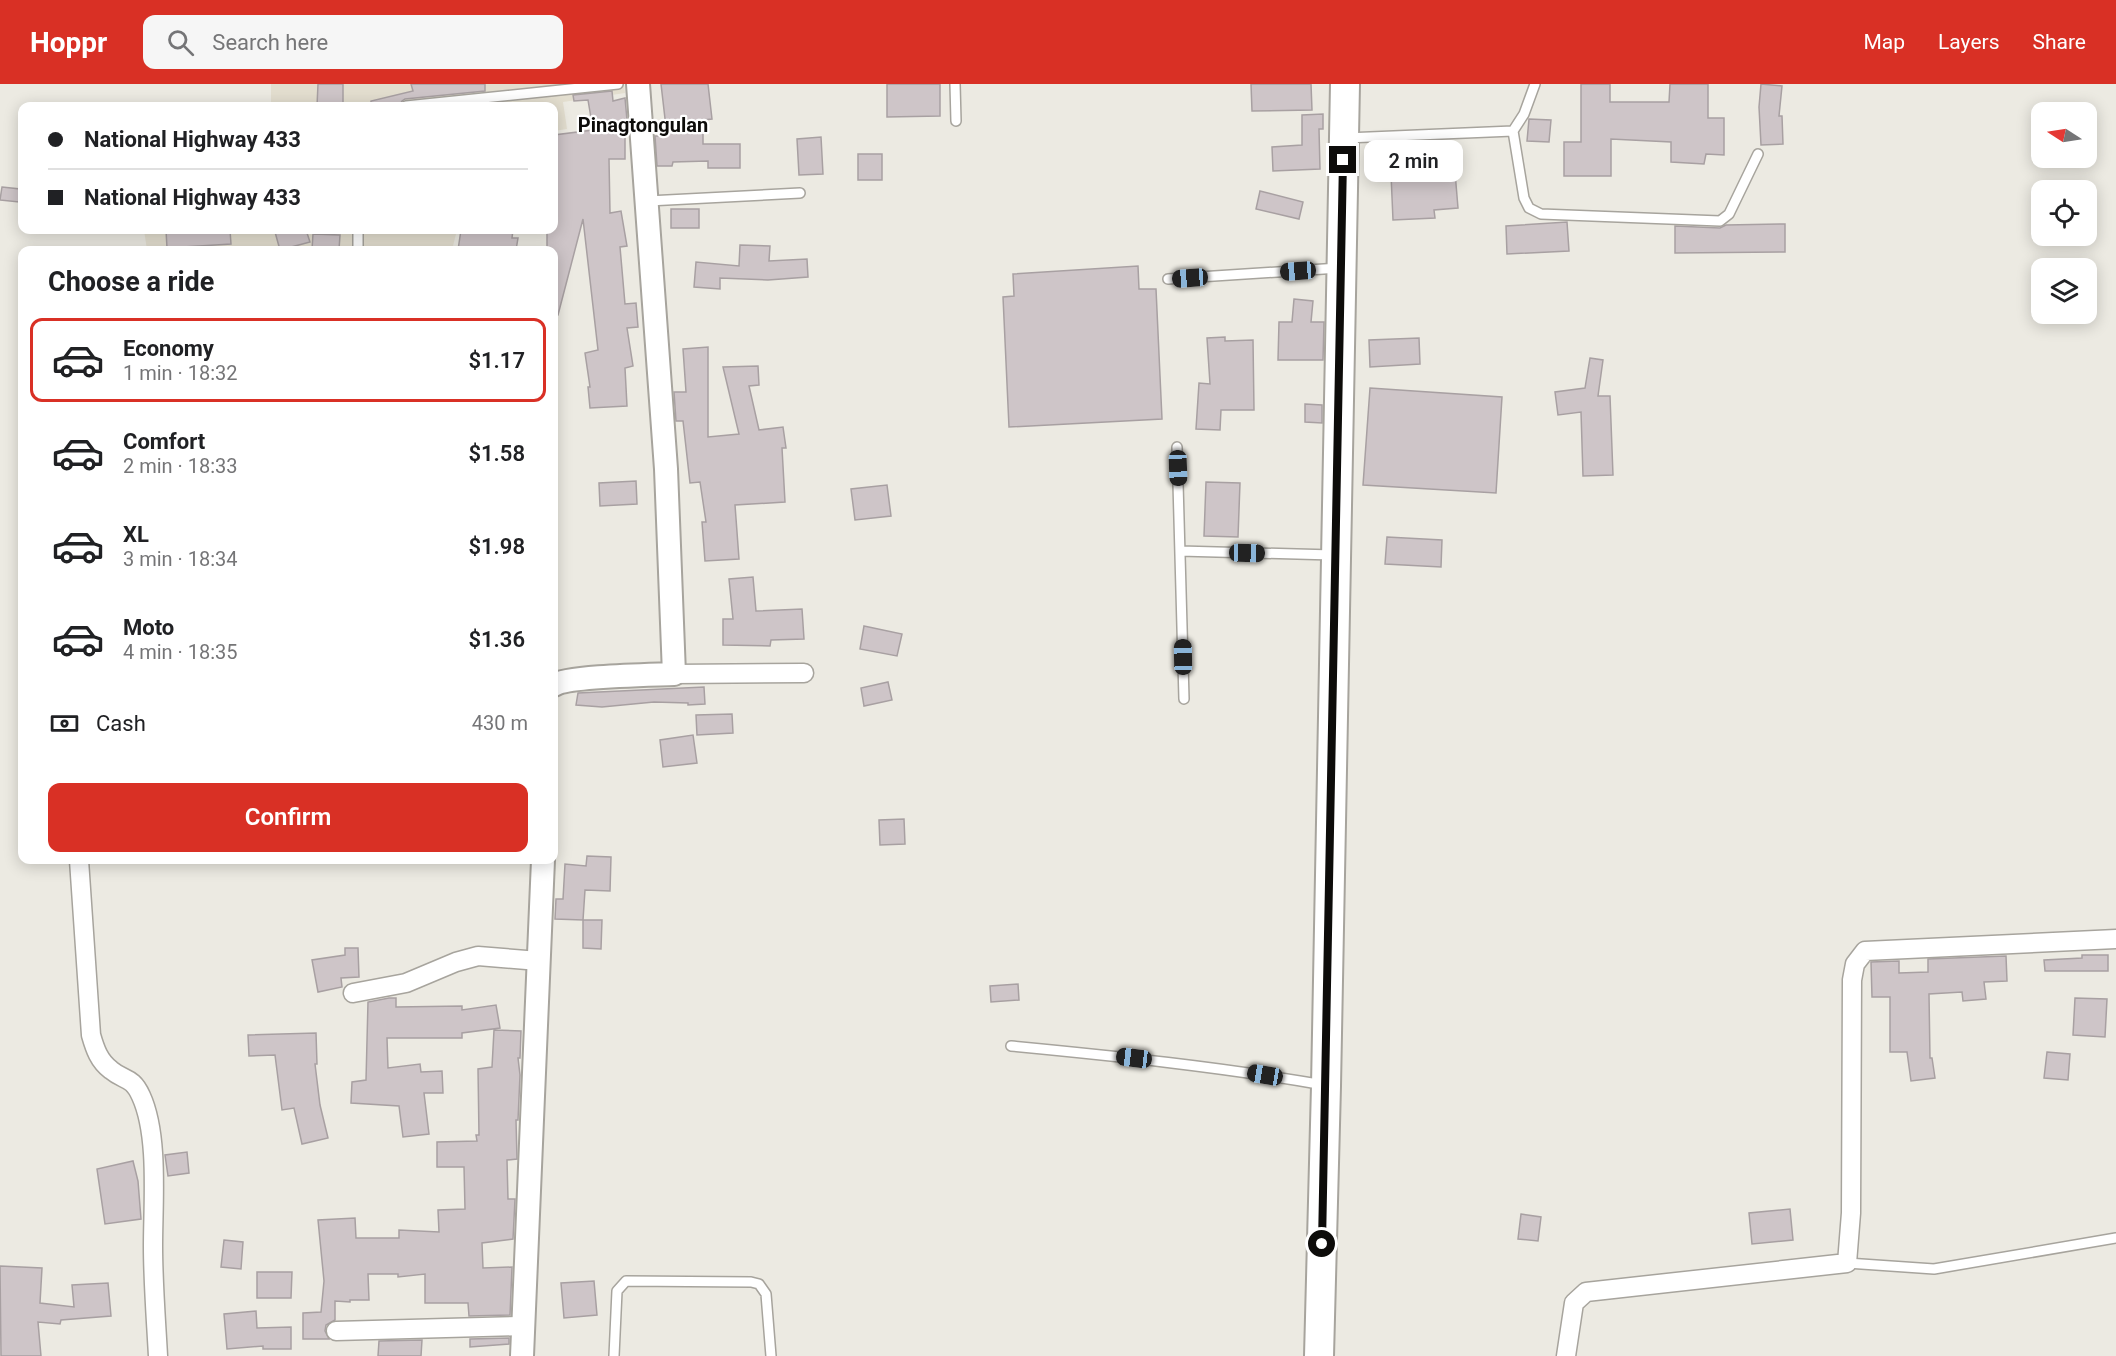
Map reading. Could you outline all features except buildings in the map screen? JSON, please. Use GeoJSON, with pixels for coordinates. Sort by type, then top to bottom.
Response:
{"type":"FeatureCollection","features":[{"type":"Feature","properties":{"kind":"main road"},"geometry":{"type":"LineString","coordinates":[[1319,1356],[1345,84]]}},
{"type":"Feature","properties":{"kind":"street"},"geometry":{"type":"LineString","coordinates":[[638,84],[666,469],[674,674]]}},
{"type":"Feature","properties":{"kind":"street"},"geometry":{"type":"LineString","coordinates":[[558,682],[674,674],[804,673]]}},
{"type":"Feature","properties":{"kind":"street"},"geometry":{"type":"LineString","coordinates":[[79,864],[91,1035],[98,1056],[112,1071],[128,1078],[135,1085],[141,1095],[152,1130],[153,1258],[158,1356]]}},
{"type":"Feature","properties":{"kind":"street"},"geometry":{"type":"LineString","coordinates":[[522,1356],[543,864]]}},
{"type":"Feature","properties":{"kind":"street"},"geometry":{"type":"LineString","coordinates":[[1566,1356],[1574,1303],[1586,1292],[1847,1263],[1851,1213],[1852,980],[1855,964],[1865,951],[2116,939]]}},
{"type":"Feature","properties":{"kind":"street"},"geometry":{"type":"LineString","coordinates":[[353,993],[406,983],[467,958],[539,961]]}},
{"type":"Feature","properties":{"kind":"street"},"geometry":{"type":"LineString","coordinates":[[336,1331],[522,1326]]}},
{"type":"Feature","properties":{"kind":"lane"},"geometry":{"type":"LineString","coordinates":[[445,102],[618,84]]}},
{"type":"Feature","properties":{"kind":"lane"},"geometry":{"type":"LineString","coordinates":[[955,84],[956,121]]}},
{"type":"Feature","properties":{"kind":"lane"},"geometry":{"type":"LineString","coordinates":[[1535,84],[1524,114],[1513,131],[1524,198],[1529,208],[1541,214],[1720,221],[1729,214],[1758,154]]}},
{"type":"Feature","properties":{"kind":"lane"},"geometry":{"type":"LineString","coordinates":[[1343,138],[1513,131]]}},
{"type":"Feature","properties":{"kind":"lane"},"geometry":{"type":"LineString","coordinates":[[648,201],[800,194]]}},
{"type":"Feature","properties":{"kind":"lane"},"geometry":{"type":"LineString","coordinates":[[1168,279],[1341,268]]}},
{"type":"Feature","properties":{"kind":"lane"},"geometry":{"type":"LineString","coordinates":[[1177,447],[1184,699]]}},
{"type":"Feature","properties":{"kind":"lane"},"geometry":{"type":"LineString","coordinates":[[1180,551],[1335,555]]}},
{"type":"Feature","properties":{"kind":"lane"},"geometry":{"type":"LineString","coordinates":[[1011,1046],[1112,1055],[1244,1071],[1326,1086]]}},
{"type":"Feature","properties":{"kind":"lane"},"geometry":{"type":"LineString","coordinates":[[1847,1263],[1934,1269],[2116,1238]]}},
{"type":"Feature","properties":{"kind":"lane"},"geometry":{"type":"LineString","coordinates":[[614,1356],[617,1291],[626,1281],[752,1282],[759,1284],[766,1294],[771,1356]]}},
{"type":"Feature","properties":{"kind":"shaded area"},"geometry":{"type":"Polygon","coordinates":[[[271,84],[624,84],[625,93],[563,102],[567,129],[558,130],[558,102],[271,102],[271,84]]]}},
{"type":"Feature","properties":{"kind":"shaded area"},"geometry":{"type":"Polygon","coordinates":[[[145,234],[456,234],[453,246],[146,246],[145,234]]]}},
{"type":"Feature","properties":{"kind":"district","name":"Pinagtongulan"},"geometry":{"type":"Point","coordinates":[643,125]}},
{"type":"Feature","properties":{"kind":"route"},"geometry":{"type":"LineString","coordinates":[[1322,1244],[1343,160]]}}]}
